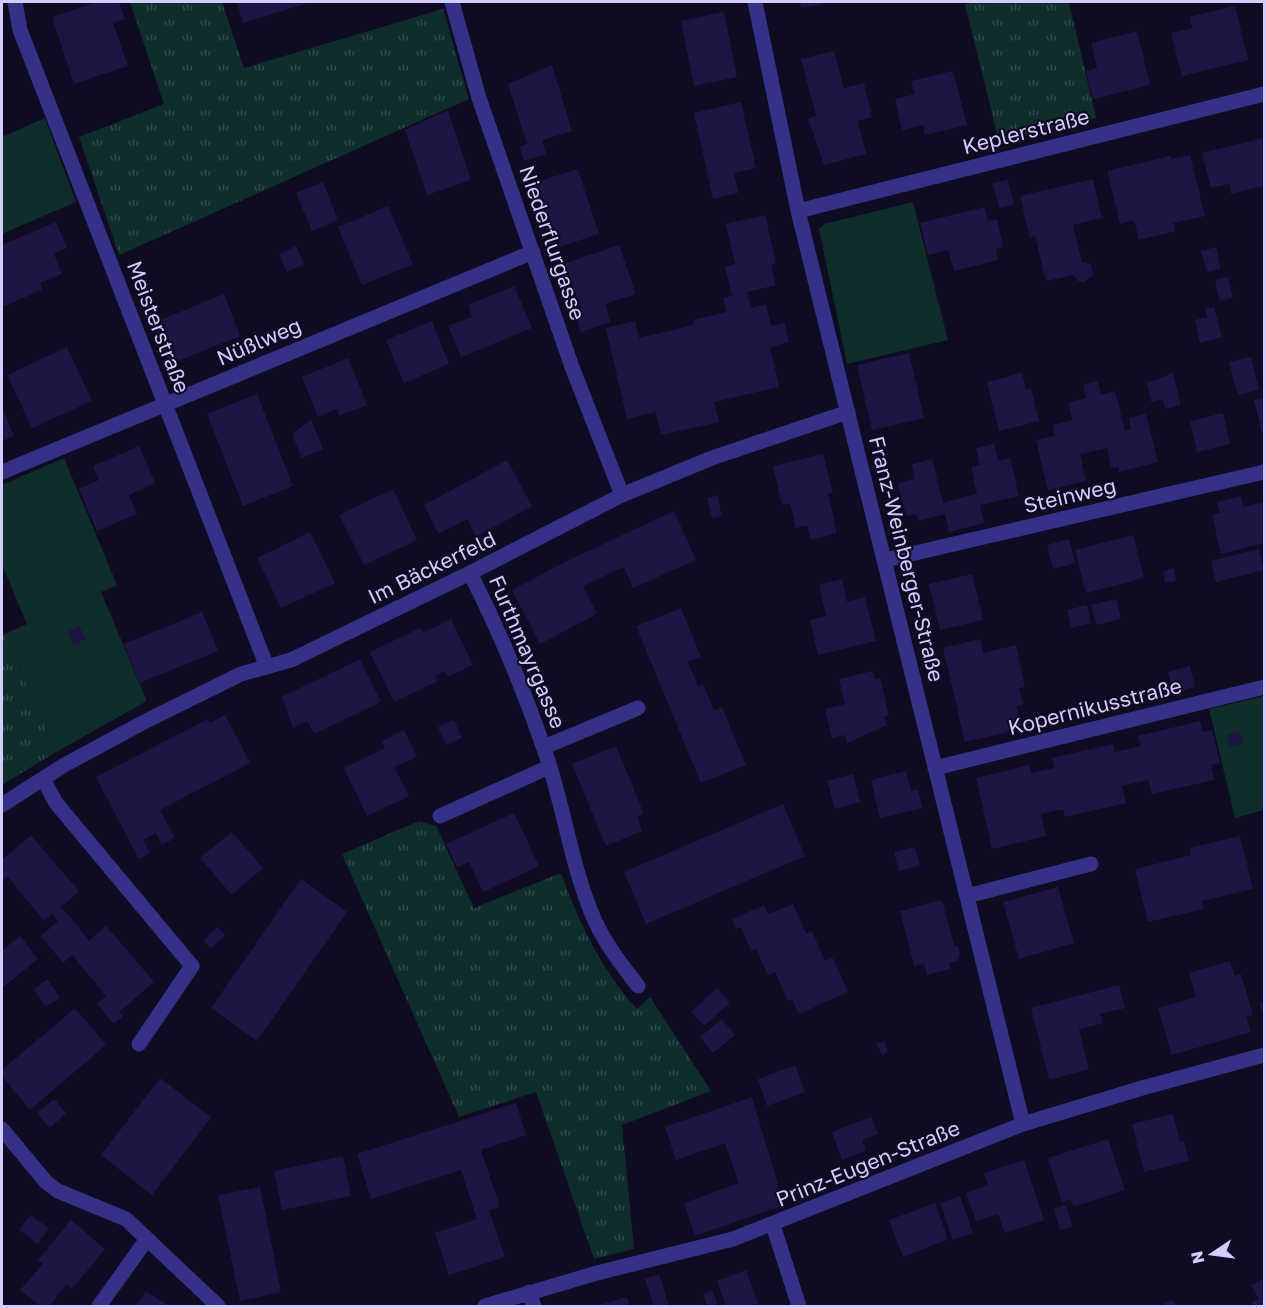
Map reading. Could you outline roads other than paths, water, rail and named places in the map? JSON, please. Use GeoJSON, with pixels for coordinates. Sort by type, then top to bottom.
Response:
{"type":"FeatureCollection","features":[{"type":"Feature","properties":{"kind":"street","name":"Meisterstraße"},"geometry":{"type":"LineString","coordinates":[[15,2],[20,30],[267,667]]}},
{"type":"Feature","properties":{"kind":"street","name":"Niederflurgasse"},"geometry":{"type":"LineString","coordinates":[[452,2],[479,98],[572,367],[622,495]]}},
{"type":"Feature","properties":{"kind":"street","name":"Franz-Weinberger-Straße"},"geometry":{"type":"LineString","coordinates":[[755,2],[798,211],[1023,1124]]}},
{"type":"Feature","properties":{"kind":"street","name":"Keplerstraße"},"geometry":{"type":"LineString","coordinates":[[798,211],[1264,94]]}},
{"type":"Feature","properties":{"kind":"street","name":"Nüßlweg"},"geometry":{"type":"LineString","coordinates":[[2,472],[533,252]]}},
{"type":"Feature","properties":{"kind":"street","name":"Im Bäckerfeld"},"geometry":{"type":"LineString","coordinates":[[2,805],[146,721],[241,674],[291,660],[470,573],[622,495],[712,458],[848,412]]}},
{"type":"Feature","properties":{"kind":"street","name":"Steinweg"},"geometry":{"type":"LineString","coordinates":[[885,560],[1264,472]]}},
{"type":"Feature","properties":{"kind":"street","name":"Furthmayrgasse"},"geometry":{"type":"LineString","coordinates":[[470,573],[486,603],[544,747],[577,873],[595,920],[611,950],[638,986]]}},
{"type":"Feature","properties":{"kind":"street","name":"Kopernikusstraße"},"geometry":{"type":"LineString","coordinates":[[936,768],[1264,687]]}},
{"type":"Feature","properties":{"kind":"street","name":"Furthmayrgasse"},"geometry":{"type":"LineString","coordinates":[[544,747],[638,708]]}},
{"type":"Feature","properties":{"kind":"street"},"geometry":{"type":"LineString","coordinates":[[440,816],[549,767]]}},
{"type":"Feature","properties":{"kind":"street"},"geometry":{"type":"LineString","coordinates":[[43,779],[56,803],[192,966],[139,1044]]}},
{"type":"Feature","properties":{"kind":"street"},"geometry":{"type":"LineString","coordinates":[[967,897],[1091,864]]}},
{"type":"Feature","properties":{"kind":"street","name":"Prinz-Eugen-Straße"},"geometry":{"type":"LineString","coordinates":[[485,1306],[531,1299],[724,1242],[773,1225],[1023,1124],[1142,1088],[1264,1055]]}},
{"type":"Feature","properties":{"kind":"street"},"geometry":{"type":"LineString","coordinates":[[2,1129],[46,1182],[58,1191],[126,1220],[218,1306]]}},
{"type":"Feature","properties":{"kind":"street"},"geometry":{"type":"LineString","coordinates":[[773,1225],[799,1306]]}},
{"type":"Feature","properties":{"kind":"street"},"geometry":{"type":"LineString","coordinates":[[99,1306],[147,1239]]}}]}
